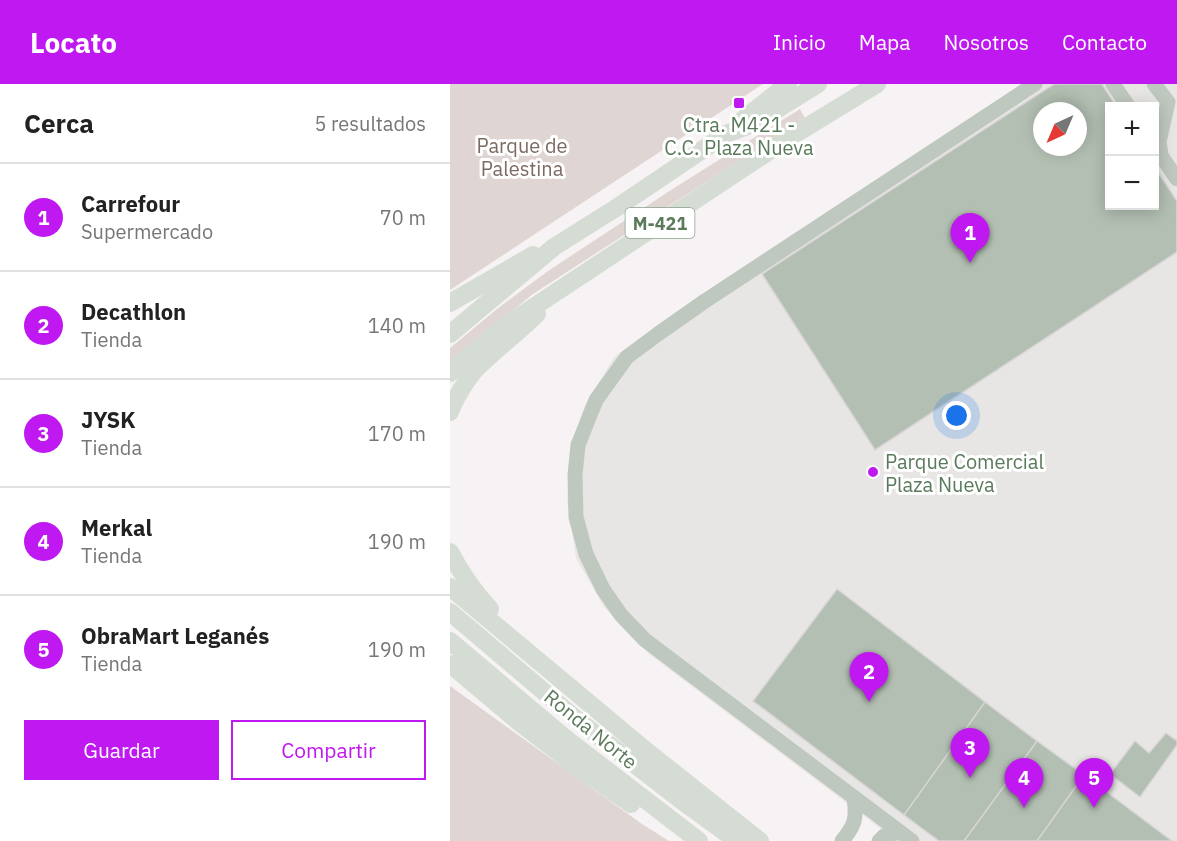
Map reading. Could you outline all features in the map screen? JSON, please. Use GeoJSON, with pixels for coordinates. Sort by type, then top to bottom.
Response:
{"type":"FeatureCollection","features":[{"type":"Feature","properties":{"kind":"main road","name":"M-421"},"geometry":{"type":"LineString","coordinates":[[450,334],[554,247],[726,134],[788,84]]}},
{"type":"Feature","properties":{"kind":"main road","name":"M-421"},"geometry":{"type":"LineString","coordinates":[[726,134],[754,123],[818,84]]}},
{"type":"Feature","properties":{"kind":"main road","name":"M-421"},"geometry":{"type":"LineString","coordinates":[[450,373],[502,328],[792,136],[877,84]]}},
{"type":"Feature","properties":{"kind":"main road"},"geometry":{"type":"LineString","coordinates":[[450,303],[529,256],[554,247]]}},
{"type":"Feature","properties":{"kind":"main road"},"geometry":{"type":"LineString","coordinates":[[450,412],[475,370],[521,331],[571,282]]}},
{"type":"Feature","properties":{"kind":"main road"},"geometry":{"type":"LineString","coordinates":[[450,552],[479,598],[509,629],[580,689],[596,709]]}},
{"type":"Feature","properties":{"kind":"main road"},"geometry":{"type":"LineString","coordinates":[[450,587],[749,838]]}},
{"type":"Feature","properties":{"kind":"main road","name":"Ronda Norte"},"geometry":{"type":"LineString","coordinates":[[450,612],[575,718],[678,798],[749,838]]}},
{"type":"Feature","properties":{"kind":"main road","name":"Ronda Norte"},"geometry":{"type":"LineString","coordinates":[[450,641],[566,738],[697,839]]}},
{"type":"Feature","properties":{"kind":"main road","name":"Ronda Norte"},"geometry":{"type":"LineString","coordinates":[[450,665],[575,765],[666,828],[697,839]]}},
{"type":"Feature","properties":{"kind":"street"},"geometry":{"type":"LineString","coordinates":[[906,836],[645,640],[621,615],[603,589],[586,554],[576,517],[575,475],[578,445],[596,400],[627,357],[705,301],[1035,84]]}},
{"type":"Feature","properties":{"kind":"street"},"geometry":{"type":"LineString","coordinates":[[1113,84],[1125,102]]}},
{"type":"Feature","properties":{"kind":"street"},"geometry":{"type":"LineString","coordinates":[[1154,84],[1168,102],[1159,142]]}},
{"type":"Feature","properties":{"kind":"street"},"geometry":{"type":"LineString","coordinates":[[1159,152],[1177,179]]}},
{"type":"Feature","properties":{"kind":"street"},"geometry":{"type":"LineString","coordinates":[[842,841],[857,816],[855,798]]}},
{"type":"Feature","properties":{"kind":"street"},"geometry":{"type":"LineString","coordinates":[[879,841],[884,836],[906,836]]}},
{"type":"Feature","properties":{"kind":"street"},"geometry":{"type":"LineString","coordinates":[[749,838],[766,841]]}},
{"type":"Feature","properties":{"kind":"shaded area","name":"Parque Comercial Plaza Nueva"},"geometry":{"type":"Polygon","coordinates":[[[1022,84],[1177,84],[1177,841],[897,841],[649,654],[604,607],[576,558],[567,500],[572,445],[585,405],[615,356],[1022,84]]]}},
{"type":"Feature","properties":{"kind":"green space","name":"Parque de Palestina"},"geometry":{"type":"Polygon","coordinates":[[[450,84],[763,84],[450,290],[450,84]]]}},
{"type":"Feature","properties":{"kind":"green space"},"geometry":{"type":"Polygon","coordinates":[[[800,109],[805,118],[533,294],[450,361],[450,348],[548,271],[800,109]]]}},
{"type":"Feature","properties":{"kind":"green space"},"geometry":{"type":"Polygon","coordinates":[[[450,686],[642,824],[669,841],[450,841],[450,686]]]}},
{"type":"Feature","properties":{"kind":"building"},"geometry":{"type":"Polygon","coordinates":[[[1054,84],[1102,84],[1113,102],[1105,102],[1105,210],[1159,210],[1159,174],[1177,201],[1177,252],[875,450],[762,274],[1054,84]]]}},
{"type":"Feature","properties":{"kind":"building"},"geometry":{"type":"Polygon","coordinates":[[[837,589],[985,702],[904,815],[753,701],[837,589]]]}},
{"type":"Feature","properties":{"kind":"building"},"geometry":{"type":"Polygon","coordinates":[[[985,702],[1037,741],[964,841],[939,841],[904,815],[985,702]]]}},
{"type":"Feature","properties":{"kind":"building"},"geometry":{"type":"Polygon","coordinates":[[[1166,733],[1177,741],[1177,745],[1140,797],[1110,774],[1135,741],[1149,753],[1166,733]]]}},
{"type":"Feature","properties":{"kind":"building"},"geometry":{"type":"Polygon","coordinates":[[[1037,741],[1084,775],[1037,841],[964,841],[1037,741]]]}},
{"type":"Feature","properties":{"kind":"building"},"geometry":{"type":"Polygon","coordinates":[[[1084,775],[1172,841],[1037,841],[1084,775]]]}},
{"type":"Feature","properties":{"kind":"place","name":"Ctra. M421 - C.C. Plaza Nueva"},"geometry":{"type":"Point","coordinates":[739,103]}},
{"type":"Feature","properties":{"kind":"place","name":"Carrefour"},"geometry":{"type":"Point","coordinates":[970,263]}},
{"type":"Feature","properties":{"kind":"place","name":"Parque Comercial Plaza Nueva"},"geometry":{"type":"Point","coordinates":[873,472]}},
{"type":"Feature","properties":{"kind":"place","name":"Decathlon"},"geometry":{"type":"Point","coordinates":[869,702]}},
{"type":"Feature","properties":{"kind":"place","name":"JYSK"},"geometry":{"type":"Point","coordinates":[970,778]}},
{"type":"Feature","properties":{"kind":"place","name":"Merkal"},"geometry":{"type":"Point","coordinates":[1024,808]}},
{"type":"Feature","properties":{"kind":"place","name":"ObraMart Leganés"},"geometry":{"type":"Point","coordinates":[1094,808]}}]}
